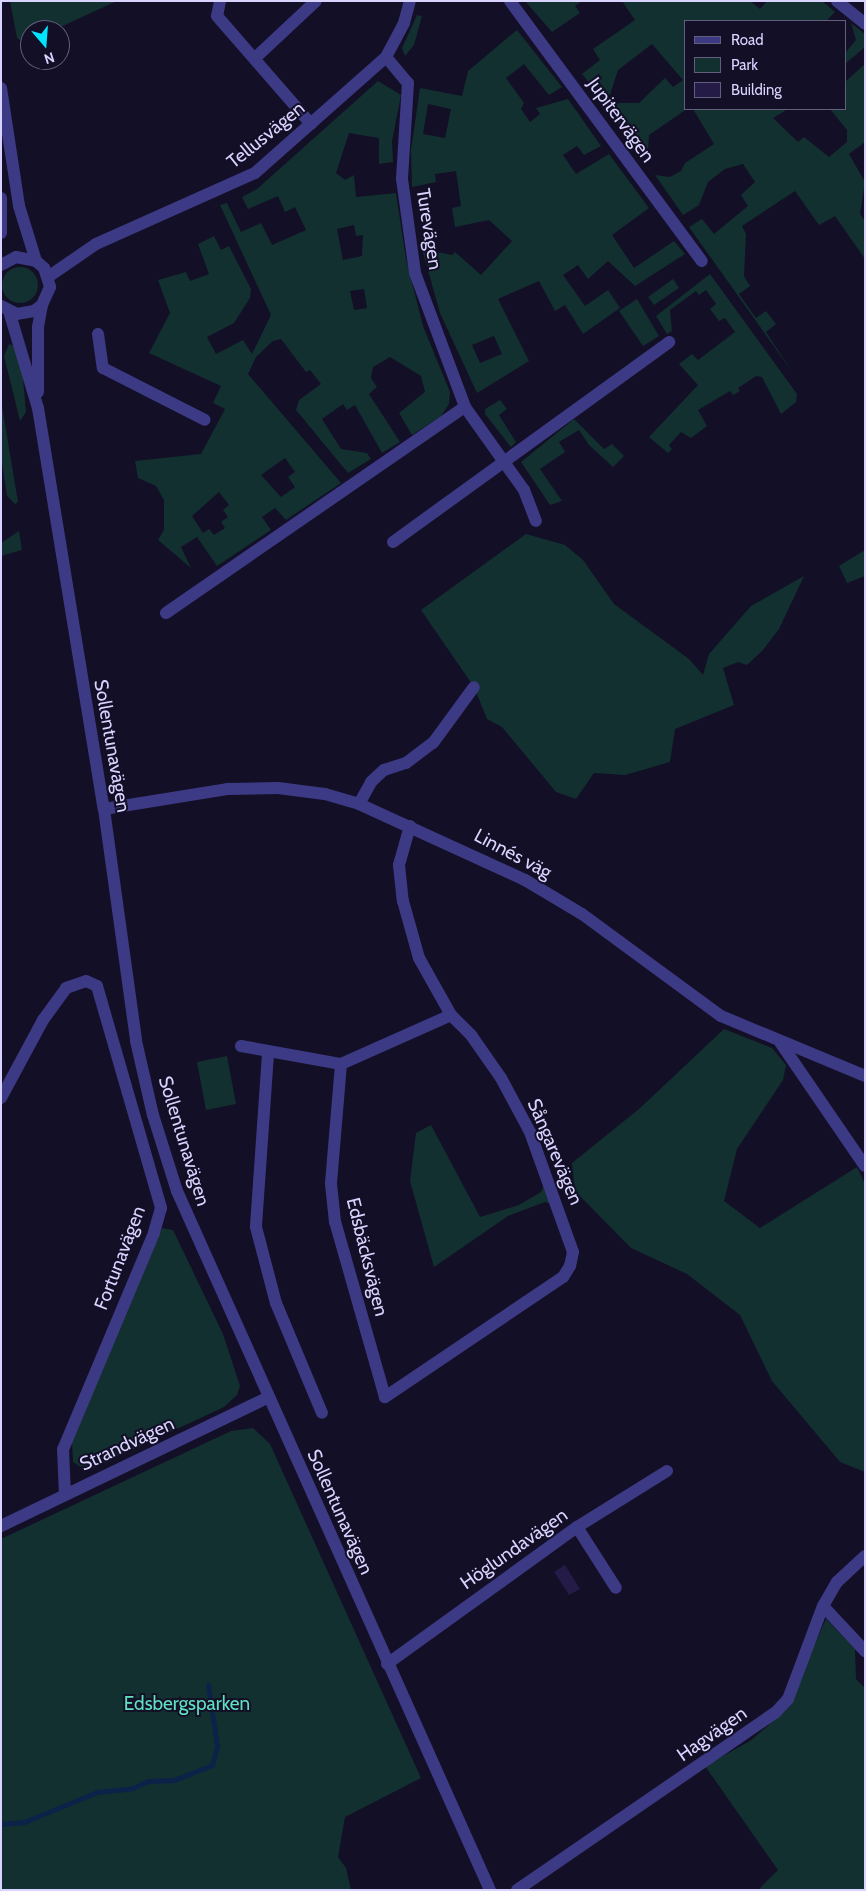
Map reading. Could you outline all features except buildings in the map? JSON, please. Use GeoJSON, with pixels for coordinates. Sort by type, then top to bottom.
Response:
{"type":"FeatureCollection","features":[{"type":"Feature","properties":{"kind":"street"},"geometry":{"type":"LineString","coordinates":[[220,1],[217,16],[311,124]]}},
{"type":"Feature","properties":{"kind":"street"},"geometry":{"type":"LineString","coordinates":[[255,58],[316,1]]}},
{"type":"Feature","properties":{"kind":"street","name":"Tellusvägen"},"geometry":{"type":"LineString","coordinates":[[48,277],[96,244],[240,182],[311,124],[386,57],[404,23],[410,1]]}},
{"type":"Feature","properties":{"kind":"street","name":"Jupitervägen"},"geometry":{"type":"LineString","coordinates":[[510,1],[702,260]]}},
{"type":"Feature","properties":{"kind":"street"},"geometry":{"type":"LineString","coordinates":[[837,1],[865,24]]}},
{"type":"Feature","properties":{"kind":"street","name":"Turevägen"},"geometry":{"type":"LineString","coordinates":[[386,57],[408,83],[402,179],[415,273],[465,407],[505,460],[524,490],[536,521]]}},
{"type":"Feature","properties":{"kind":"street"},"geometry":{"type":"LineString","coordinates":[[1,88],[19,206],[36,261],[48,277]]}},
{"type":"Feature","properties":{"kind":"street"},"geometry":{"type":"LineString","coordinates":[[1,198],[1,233]]}},
{"type":"Feature","properties":{"kind":"street"},"geometry":{"type":"LineString","coordinates":[[1,265],[16,257],[36,261]]}},
{"type":"Feature","properties":{"kind":"street","name":"Sollentunavägen"},"geometry":{"type":"LineString","coordinates":[[38,408],[38,327],[42,305],[50,287],[48,277]]}},
{"type":"Feature","properties":{"kind":"street"},"geometry":{"type":"LineString","coordinates":[[5,309],[25,314],[42,305]]}},
{"type":"Feature","properties":{"kind":"street","name":"Sollentunavägen"},"geometry":{"type":"LineString","coordinates":[[5,309],[38,408],[104,809],[136,1041],[153,1115],[177,1191],[387,1664],[490,1890]]}},
{"type":"Feature","properties":{"kind":"street"},"geometry":{"type":"LineString","coordinates":[[98,334],[103,368],[206,420]]}},
{"type":"Feature","properties":{"kind":"street"},"geometry":{"type":"LineString","coordinates":[[393,542],[669,342]]}},
{"type":"Feature","properties":{"kind":"street"},"geometry":{"type":"LineString","coordinates":[[166,612],[465,407]]}},
{"type":"Feature","properties":{"kind":"street"},"geometry":{"type":"LineString","coordinates":[[359,804],[371,782],[384,770],[406,763],[433,743],[474,687]]}},
{"type":"Feature","properties":{"kind":"street","name":"Linnés väg"},"geometry":{"type":"LineString","coordinates":[[104,809],[228,789],[278,788],[326,794],[359,804],[525,880],[582,914],[721,1016],[865,1076]]}},
{"type":"Feature","properties":{"kind":"street","name":"Sångarevägen"},"geometry":{"type":"LineString","coordinates":[[385,1397],[563,1278],[570,1266],[573,1252],[530,1132],[501,1078],[471,1035],[451,1014],[419,958],[403,901],[399,865],[410,826]]}},
{"type":"Feature","properties":{"kind":"street","name":"Fortunavägen"},"geometry":{"type":"LineString","coordinates":[[1,1098],[43,1020],[66,988],[86,981],[98,986],[161,1208],[154,1233],[63,1450],[65,1494]]}},
{"type":"Feature","properties":{"kind":"street"},"geometry":{"type":"LineString","coordinates":[[241,1046],[268,1054],[342,1064],[451,1014]]}},
{"type":"Feature","properties":{"kind":"street"},"geometry":{"type":"LineString","coordinates":[[780,1042],[865,1166]]}},
{"type":"Feature","properties":{"kind":"street"},"geometry":{"type":"LineString","coordinates":[[268,1054],[256,1227],[276,1303],[322,1413]]}},
{"type":"Feature","properties":{"kind":"street","name":"Edsbäcksvägen"},"geometry":{"type":"LineString","coordinates":[[342,1064],[331,1183],[335,1222],[385,1397]]}},
{"type":"Feature","properties":{"kind":"street","name":"Strandvägen"},"geometry":{"type":"LineString","coordinates":[[1,1526],[269,1397]]}},
{"type":"Feature","properties":{"kind":"street","name":"Höglundavägen"},"geometry":{"type":"LineString","coordinates":[[387,1664],[577,1527],[667,1471]]}},
{"type":"Feature","properties":{"kind":"street"},"geometry":{"type":"LineString","coordinates":[[577,1527],[616,1588]]}},
{"type":"Feature","properties":{"kind":"street","name":"Hagvägen"},"geometry":{"type":"LineString","coordinates":[[518,1890],[776,1713],[788,1699],[823,1606],[837,1582],[865,1556]]}},
{"type":"Feature","properties":{"kind":"street"},"geometry":{"type":"LineString","coordinates":[[823,1606],[865,1651]]}},
{"type":"Feature","properties":{"kind":"green space"},"geometry":{"type":"Polygon","coordinates":[[[10,1],[117,1],[70,23],[70,20],[20,20],[20,40],[17,38],[10,1]]]}},
{"type":"Feature","properties":{"kind":"green space"},"geometry":{"type":"Polygon","coordinates":[[[525,1],[582,1],[575,6],[580,13],[552,32],[525,1]]]}},
{"type":"Feature","properties":{"kind":"green space"},"geometry":{"type":"Polygon","coordinates":[[[622,1],[750,1],[760,9],[767,1],[822,1],[835,12],[827,20],[684,20],[684,110],[686,110],[649,135],[648,151],[641,155],[607,108],[616,103],[639,103],[665,78],[673,87],[683,80],[652,44],[618,70],[610,95],[603,100],[582,74],[600,60],[593,49],[635,20],[622,1]]]}},
{"type":"Feature","properties":{"kind":"green space"},"geometry":{"type":"Polygon","coordinates":[[[417,15],[422,16],[414,45],[405,56],[402,48],[417,15]]]}},
{"type":"Feature","properties":{"kind":"green space"},"geometry":{"type":"Polygon","coordinates":[[[851,23],[865,34],[865,47],[846,63],[846,52],[856,40],[851,23]]]}},
{"type":"Feature","properties":{"kind":"green space"},"geometry":{"type":"Polygon","coordinates":[[[517,30],[562,87],[549,95],[524,64],[506,78],[524,103],[521,109],[530,122],[540,114],[536,108],[568,99],[601,146],[584,155],[577,146],[563,155],[576,174],[609,154],[649,208],[612,235],[634,268],[674,241],[685,254],[635,286],[608,261],[588,279],[578,265],[563,275],[585,306],[608,290],[620,308],[583,334],[565,305],[555,311],[539,281],[498,299],[529,361],[477,393],[440,313],[422,249],[452,255],[455,252],[481,275],[512,241],[489,220],[455,227],[452,208],[461,206],[456,171],[435,174],[436,182],[412,187],[411,150],[420,88],[462,96],[468,71],[517,30]],[[428,104],[423,134],[445,138],[451,109],[428,104]],[[494,336],[472,345],[480,363],[502,354],[494,336]]]}},
{"type":"Feature","properties":{"kind":"green space"},"geometry":{"type":"Polygon","coordinates":[[[865,64],[865,142],[849,154],[865,182],[860,214],[865,221],[865,259],[835,216],[819,225],[795,191],[742,226],[746,234],[744,276],[750,286],[739,294],[756,318],[766,311],[776,324],[766,332],[793,373],[689,227],[702,219],[714,234],[748,206],[741,195],[755,182],[743,164],[725,169],[708,182],[699,205],[683,215],[655,175],[670,177],[681,171],[685,163],[714,144],[694,110],[786,110],[773,118],[798,142],[804,137],[829,157],[847,142],[847,130],[831,110],[846,110],[846,81],[865,64]]]}},
{"type":"Feature","properties":{"kind":"green space"},"geometry":{"type":"Polygon","coordinates":[[[378,81],[401,95],[392,141],[393,162],[379,164],[379,138],[349,133],[336,173],[345,180],[354,175],[356,197],[396,193],[406,259],[423,326],[450,392],[449,404],[441,416],[412,435],[399,413],[425,392],[421,376],[390,357],[373,367],[371,378],[377,387],[369,394],[400,442],[382,453],[355,405],[347,410],[343,404],[322,419],[341,449],[367,453],[371,459],[348,473],[296,410],[299,400],[321,384],[310,370],[306,372],[281,339],[273,341],[256,357],[248,374],[341,483],[286,520],[275,508],[262,517],[271,530],[217,566],[197,537],[181,547],[191,568],[158,540],[164,530],[164,500],[156,486],[138,478],[135,461],[201,454],[225,409],[213,403],[221,386],[149,353],[170,313],[158,280],[186,272],[190,281],[209,274],[198,244],[214,236],[221,250],[229,246],[251,289],[250,298],[234,323],[207,337],[216,354],[243,340],[252,354],[271,315],[220,205],[227,203],[241,232],[261,223],[272,245],[306,230],[295,207],[285,212],[278,196],[248,209],[242,197],[257,189],[378,81]],[[354,225],[337,229],[343,260],[362,256],[363,235],[356,236],[354,225]],[[364,289],[350,291],[354,310],[367,308],[364,289]],[[285,458],[261,475],[281,497],[295,487],[288,477],[295,472],[285,458]],[[219,492],[192,516],[203,533],[209,529],[214,535],[225,528],[221,522],[228,517],[223,510],[229,505],[219,492]]]}},
{"type":"Feature","properties":{"kind":"green space"},"geometry":{"type":"Polygon","coordinates":[[[20,267],[32,273],[38,285],[32,297],[20,303],[8,297],[2,285],[8,273],[20,267]]]}},
{"type":"Feature","properties":{"kind":"green space"},"geometry":{"type":"Polygon","coordinates":[[[710,274],[797,394],[796,402],[781,414],[762,377],[756,376],[738,388],[740,391],[733,395],[730,391],[698,410],[707,426],[691,438],[681,432],[669,445],[672,449],[668,453],[649,437],[698,385],[679,364],[692,354],[698,360],[735,332],[725,318],[719,321],[710,309],[716,304],[706,290],[699,295],[696,291],[670,310],[672,331],[667,334],[656,316],[710,274]]]}},
{"type":"Feature","properties":{"kind":"green space"},"geometry":{"type":"Polygon","coordinates":[[[673,279],[679,288],[654,305],[648,297],[673,279]]]}},
{"type":"Feature","properties":{"kind":"green space"},"geometry":{"type":"Polygon","coordinates":[[[637,299],[659,336],[643,346],[619,311],[637,299]]]}},
{"type":"Feature","properties":{"kind":"green space"},"geometry":{"type":"Polygon","coordinates":[[[9,344],[15,346],[22,368],[26,412],[20,421],[4,356],[9,344]]]}},
{"type":"Feature","properties":{"kind":"green space"},"geometry":{"type":"Polygon","coordinates":[[[1,400],[18,502],[15,504],[7,496],[1,456],[1,400]]]}},
{"type":"Feature","properties":{"kind":"green space"},"geometry":{"type":"Polygon","coordinates":[[[500,400],[507,409],[499,415],[516,442],[511,447],[485,414],[485,409],[500,400]]]}},
{"type":"Feature","properties":{"kind":"green space"},"geometry":{"type":"Polygon","coordinates":[[[574,419],[604,449],[612,444],[624,456],[613,467],[589,445],[579,430],[559,442],[565,452],[540,469],[562,501],[550,505],[521,462],[574,419]]]}},
{"type":"Feature","properties":{"kind":"green space"},"geometry":{"type":"Polygon","coordinates":[[[19,531],[22,550],[1,556],[1,543],[19,531]]]}},
{"type":"Feature","properties":{"kind":"green space"},"geometry":{"type":"Polygon","coordinates":[[[526,534],[565,545],[583,560],[614,604],[689,659],[703,675],[709,654],[751,606],[804,576],[779,629],[763,650],[747,665],[738,662],[723,668],[734,705],[675,729],[670,762],[625,775],[594,773],[576,799],[556,792],[502,727],[487,719],[474,687],[421,610],[526,534]]]}},
{"type":"Feature","properties":{"kind":"green space"},"geometry":{"type":"Polygon","coordinates":[[[865,550],[865,576],[847,583],[839,566],[865,550]]]}},
{"type":"Feature","properties":{"kind":"green space"},"geometry":{"type":"Polygon","coordinates":[[[724,1029],[772,1048],[786,1065],[783,1080],[737,1149],[724,1201],[760,1228],[857,1167],[865,1184],[865,1472],[840,1462],[772,1381],[740,1315],[687,1274],[631,1248],[575,1191],[572,1163],[639,1109],[724,1029]]]}},
{"type":"Feature","properties":{"kind":"green space"},"geometry":{"type":"Polygon","coordinates":[[[227,1056],[236,1104],[206,1110],[197,1062],[227,1056]]]}},
{"type":"Feature","properties":{"kind":"green space"},"geometry":{"type":"Polygon","coordinates":[[[431,1125],[480,1217],[519,1205],[541,1192],[545,1183],[551,1204],[545,1202],[508,1216],[434,1267],[410,1181],[416,1133],[431,1125]]]}},
{"type":"Feature","properties":{"kind":"green space"},"geometry":{"type":"Polygon","coordinates":[[[162,1228],[173,1230],[223,1334],[240,1386],[237,1395],[224,1407],[87,1471],[73,1462],[72,1442],[162,1228]]]}},
{"type":"Feature","properties":{"kind":"green space","name":"Edsbergsparken"},"geometry":{"type":"Polygon","coordinates":[[[253,1428],[270,1444],[421,1778],[345,1817],[338,1857],[346,1868],[351,1890],[1,1890],[1,1539],[231,1431],[253,1428]]]}},
{"type":"Feature","properties":{"kind":"green space"},"geometry":{"type":"Polygon","coordinates":[[[826,1619],[855,1649],[856,1679],[865,1688],[865,1890],[758,1890],[778,1870],[705,1766],[750,1741],[785,1711],[826,1619]]]}},
{"type":"Feature","properties":{"kind":"waterway"},"geometry":{"type":"LineString","coordinates":[[1,1824],[24,1822],[97,1792],[133,1788],[148,1781],[174,1780],[212,1765],[217,1746],[208,1685]]}}]}
